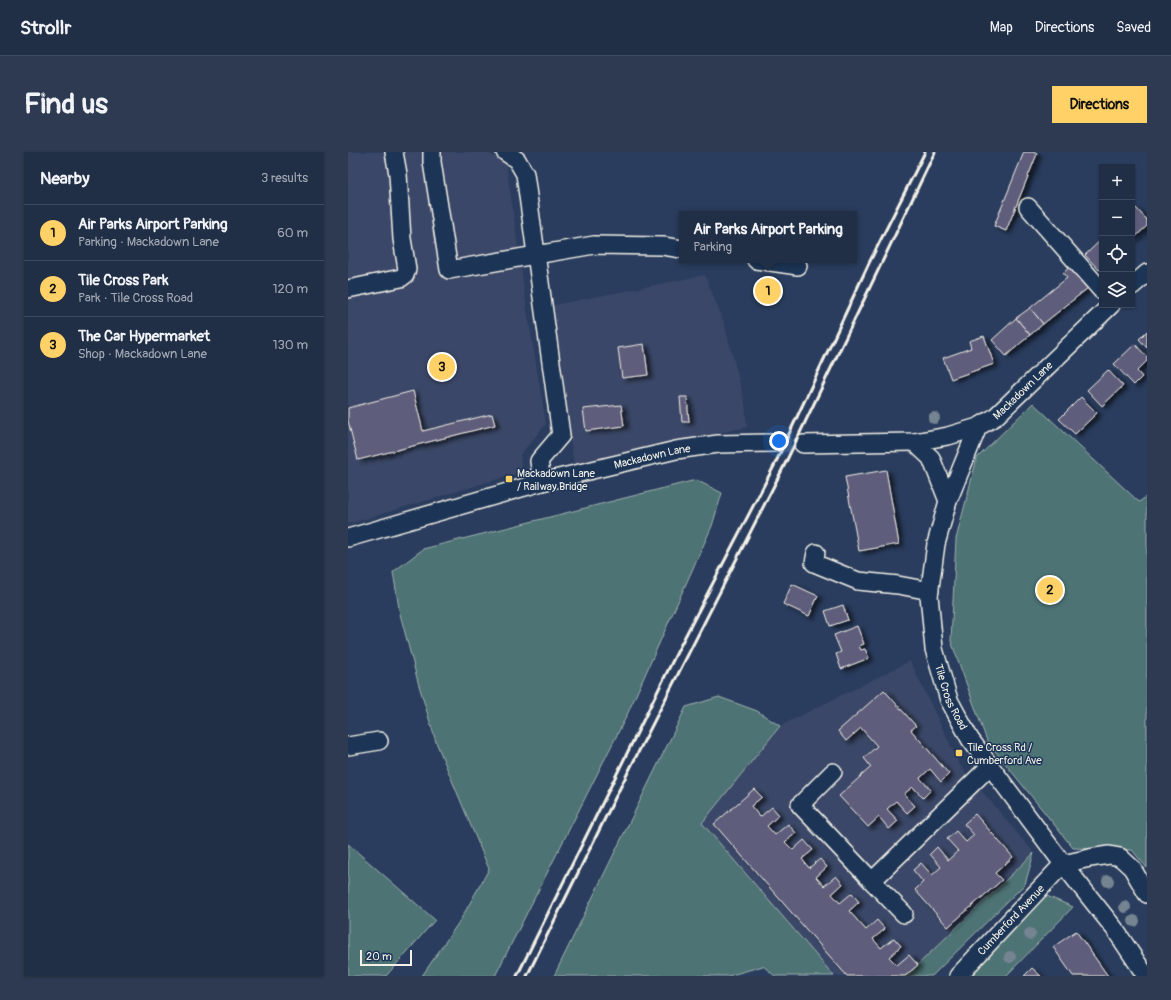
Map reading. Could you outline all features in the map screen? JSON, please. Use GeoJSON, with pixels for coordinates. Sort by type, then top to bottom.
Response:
{"type":"FeatureCollection","features":[{"type":"Feature","properties":{"kind":"street"},"geometry":{"type":"LineString","coordinates":[[348,289],[401,278],[405,275],[407,269],[402,239],[398,174],[394,152]]}},
{"type":"Feature","properties":{"kind":"street"},"geometry":{"type":"LineString","coordinates":[[432,152],[432,162],[449,270],[594,245],[663,246],[679,249]]}},
{"type":"Feature","properties":{"kind":"street"},"geometry":{"type":"LineString","coordinates":[[505,152],[518,160],[525,174],[561,435],[539,461],[542,482]]}},
{"type":"Feature","properties":{"kind":"street"},"geometry":{"type":"LineString","coordinates":[[1028,207],[1099,288]]}},
{"type":"Feature","properties":{"kind":"street"},"geometry":{"type":"LineString","coordinates":[[777,263],[798,266]]}},
{"type":"Feature","properties":{"kind":"street"},"geometry":{"type":"LineString","coordinates":[[1135,283],[1147,273]]}},
{"type":"Feature","properties":{"kind":"street","name":"Mackadown Lane"},"geometry":{"type":"LineString","coordinates":[[803,444],[914,442],[948,436],[978,427],[995,417],[1108,308]]}},
{"type":"Feature","properties":{"kind":"street","name":"Tile Cross Road"},"geometry":{"type":"LineString","coordinates":[[978,427],[948,501],[936,544],[930,591],[934,649],[949,700],[970,739],[989,766],[1063,864],[1114,928],[1146,976]]}},
{"type":"Feature","properties":{"kind":"street"},"geometry":{"type":"LineString","coordinates":[[914,442],[931,458],[948,501]]}},
{"type":"Feature","properties":{"kind":"street","name":"Mackadown Lane"},"geometry":{"type":"LineString","coordinates":[[348,538],[542,482],[676,450],[718,444],[774,443]]}},
{"type":"Feature","properties":{"kind":"street"},"geometry":{"type":"LineString","coordinates":[[816,553],[814,563],[858,581],[898,585],[930,591]]}},
{"type":"Feature","properties":{"kind":"street"},"geometry":{"type":"LineString","coordinates":[[348,746],[379,741]]}},
{"type":"Feature","properties":{"kind":"street"},"geometry":{"type":"LineString","coordinates":[[872,881],[989,766]]}},
{"type":"Feature","properties":{"kind":"street"},"geometry":{"type":"LineString","coordinates":[[833,772],[800,805],[904,914]]}},
{"type":"Feature","properties":{"kind":"street"},"geometry":{"type":"LineString","coordinates":[[1063,864],[1109,855],[1120,857],[1132,868],[1147,894]]}},
{"type":"Feature","properties":{"kind":"street","name":"Cumberford Avenue"},"geometry":{"type":"LineString","coordinates":[[962,975],[1063,864]]}},
{"type":"Feature","properties":{"kind":"shaded area"},"geometry":{"type":"Polygon","coordinates":[[[348,152],[486,152],[506,163],[527,310],[546,424],[520,455],[522,472],[348,524],[348,152]]]}},
{"type":"Feature","properties":{"kind":"shaded area"},"geometry":{"type":"Polygon","coordinates":[[[705,275],[724,323],[745,403],[747,427],[574,464],[549,306],[705,275]]]}},
{"type":"Feature","properties":{"kind":"shaded area"},"geometry":{"type":"Polygon","coordinates":[[[910,661],[960,765],[1034,853],[906,976],[834,976],[702,823],[780,726],[910,661]]]}},
{"type":"Feature","properties":{"kind":"green space"},"geometry":{"type":"Polygon","coordinates":[[[1033,403],[1139,502],[1147,496],[1147,868],[1132,850],[1073,848],[987,741],[951,641],[956,539],[977,458],[1033,403]]]}},
{"type":"Feature","properties":{"kind":"green space"},"geometry":{"type":"Polygon","coordinates":[[[696,480],[722,493],[712,526],[626,717],[495,976],[422,976],[461,919],[489,869],[436,742],[400,614],[393,572],[423,549],[696,480]]]}},
{"type":"Feature","properties":{"kind":"green space"},"geometry":{"type":"Polygon","coordinates":[[[719,697],[757,711],[780,726],[702,823],[834,976],[775,976],[763,966],[728,976],[554,976],[686,707],[719,697]]]}},
{"type":"Feature","properties":{"kind":"green space"},"geometry":{"type":"Polygon","coordinates":[[[348,844],[435,920],[386,976],[348,976],[348,844]]]}},
{"type":"Feature","properties":{"kind":"green space"},"geometry":{"type":"Polygon","coordinates":[[[1034,853],[1025,884],[932,976],[906,976],[1034,853]]]}},
{"type":"Feature","properties":{"kind":"green space"},"geometry":{"type":"Polygon","coordinates":[[[1042,894],[1073,907],[1006,976],[969,976],[1042,894]]]}},
{"type":"Feature","properties":{"kind":"building"},"geometry":{"type":"Polygon","coordinates":[[[1024,152],[1033,152],[1037,154],[1006,231],[994,226],[1024,152]]]}},
{"type":"Feature","properties":{"kind":"building"},"geometry":{"type":"Polygon","coordinates":[[[1136,208],[1147,220],[1147,226],[1135,237],[1135,236],[1136,208]]]}},
{"type":"Feature","properties":{"kind":"building"},"geometry":{"type":"Polygon","coordinates":[[[1099,242],[1099,270],[1085,255],[1099,242]]]}},
{"type":"Feature","properties":{"kind":"building"},"geometry":{"type":"Polygon","coordinates":[[[1070,267],[1088,288],[1043,324],[1030,308],[1067,278],[1063,273],[1070,267]]]}},
{"type":"Feature","properties":{"kind":"building"},"geometry":{"type":"Polygon","coordinates":[[[1030,308],[1043,324],[1030,335],[1016,318],[1030,308]]]}},
{"type":"Feature","properties":{"kind":"building"},"geometry":{"type":"Polygon","coordinates":[[[1016,318],[1030,335],[1006,356],[992,340],[1016,318]]]}},
{"type":"Feature","properties":{"kind":"building"},"geometry":{"type":"Polygon","coordinates":[[[1147,331],[1147,348],[1139,339],[1147,331]]]}},
{"type":"Feature","properties":{"kind":"building"},"geometry":{"type":"Polygon","coordinates":[[[984,336],[994,364],[951,379],[943,358],[971,348],[969,341],[984,336]]]}},
{"type":"Feature","properties":{"kind":"building"},"geometry":{"type":"Polygon","coordinates":[[[644,344],[648,375],[622,378],[618,348],[644,344]]]}},
{"type":"Feature","properties":{"kind":"building"},"geometry":{"type":"Polygon","coordinates":[[[1135,344],[1147,357],[1147,361],[1137,371],[1142,377],[1134,385],[1114,364],[1135,344]]]}},
{"type":"Feature","properties":{"kind":"building"},"geometry":{"type":"Polygon","coordinates":[[[1108,370],[1123,386],[1102,406],[1087,390],[1108,370]]]}},
{"type":"Feature","properties":{"kind":"building"},"geometry":{"type":"Polygon","coordinates":[[[413,391],[423,431],[492,414],[495,425],[358,460],[348,421],[348,408],[413,391]]]}},
{"type":"Feature","properties":{"kind":"building"},"geometry":{"type":"Polygon","coordinates":[[[680,397],[687,397],[689,422],[682,422],[680,397]]]}},
{"type":"Feature","properties":{"kind":"building"},"geometry":{"type":"Polygon","coordinates":[[[1081,397],[1097,413],[1075,434],[1059,419],[1081,397]]]}},
{"type":"Feature","properties":{"kind":"building"},"geometry":{"type":"Polygon","coordinates":[[[621,405],[624,426],[586,431],[583,409],[621,405]]]}},
{"type":"Feature","properties":{"kind":"building"},"geometry":{"type":"Polygon","coordinates":[[[886,470],[899,544],[859,551],[845,477],[886,470]]]}},
{"type":"Feature","properties":{"kind":"building"},"geometry":{"type":"Polygon","coordinates":[[[792,584],[818,596],[809,616],[783,604],[792,584]]]}},
{"type":"Feature","properties":{"kind":"building"},"geometry":{"type":"Polygon","coordinates":[[[843,605],[848,620],[830,626],[825,611],[843,605]]]}},
{"type":"Feature","properties":{"kind":"building"},"geometry":{"type":"Polygon","coordinates":[[[857,626],[864,644],[859,646],[861,650],[865,649],[869,658],[841,669],[836,654],[841,652],[834,635],[857,626]]]}},
{"type":"Feature","properties":{"kind":"building"},"geometry":{"type":"Polygon","coordinates":[[[884,690],[916,726],[911,730],[949,774],[941,782],[930,769],[920,778],[931,790],[923,798],[913,787],[904,794],[915,806],[907,813],[896,801],[887,809],[898,821],[889,829],[879,817],[868,827],[839,796],[871,767],[864,758],[877,746],[861,728],[846,741],[838,731],[884,690]]]}},
{"type":"Feature","properties":{"kind":"building"},"geometry":{"type":"Polygon","coordinates":[[[754,789],[762,797],[751,806],[760,817],[772,807],[779,815],[767,826],[775,835],[788,824],[796,833],[785,842],[793,850],[804,840],[813,850],[802,859],[809,868],[820,859],[827,867],[816,877],[824,886],[836,876],[843,884],[832,894],[840,903],[852,893],[859,902],[849,911],[866,930],[877,920],[885,929],[873,939],[881,948],[894,938],[901,946],[889,957],[897,965],[909,955],[918,965],[905,976],[847,976],[714,824],[754,789]]]}},
{"type":"Feature","properties":{"kind":"building"},"geometry":{"type":"Polygon","coordinates":[[[975,814],[1013,857],[995,873],[1002,880],[948,927],[915,890],[923,882],[913,870],[921,863],[932,875],[941,867],[930,854],[937,847],[948,860],[958,851],[947,839],[956,831],[966,842],[974,835],[964,824],[975,814]]]}},
{"type":"Feature","properties":{"kind":"building"},"geometry":{"type":"Polygon","coordinates":[[[1076,931],[1108,976],[1073,976],[1053,947],[1076,931]]]}},
{"type":"Feature","properties":{"kind":"building"},"geometry":{"type":"Polygon","coordinates":[[[1032,968],[1041,976],[1024,976],[1032,968]]]}},
{"type":"Feature","properties":{"kind":"tunnel"},"geometry":{"type":"LineString","coordinates":[[774,443],[803,444]]}},
{"type":"Feature","properties":{"kind":"railway"},"geometry":{"type":"LineString","coordinates":[[517,976],[678,650],[774,466],[869,263],[925,152]]}},
{"type":"Feature","properties":{"kind":"railway"},"geometry":{"type":"LineString","coordinates":[[527,976],[617,794],[784,466],[935,152]]}},
{"type":"Feature","properties":{"kind":"place","name":"Air Parks Airport Parking"},"geometry":{"type":"Point","coordinates":[768,291]}},
{"type":"Feature","properties":{"kind":"place","name":"The Car Hypermarket"},"geometry":{"type":"Point","coordinates":[442,367]}},
{"type":"Feature","properties":{"kind":"place","name":"Mackadown Lane / Railway Bridge"},"geometry":{"type":"Point","coordinates":[509,479]}},
{"type":"Feature","properties":{"kind":"place","name":"Tile Cross Park"},"geometry":{"type":"Point","coordinates":[1050,590]}},
{"type":"Feature","properties":{"kind":"place","name":"Tile Cross Rd / Cumberford Ave"},"geometry":{"type":"Point","coordinates":[959,753]}}]}
